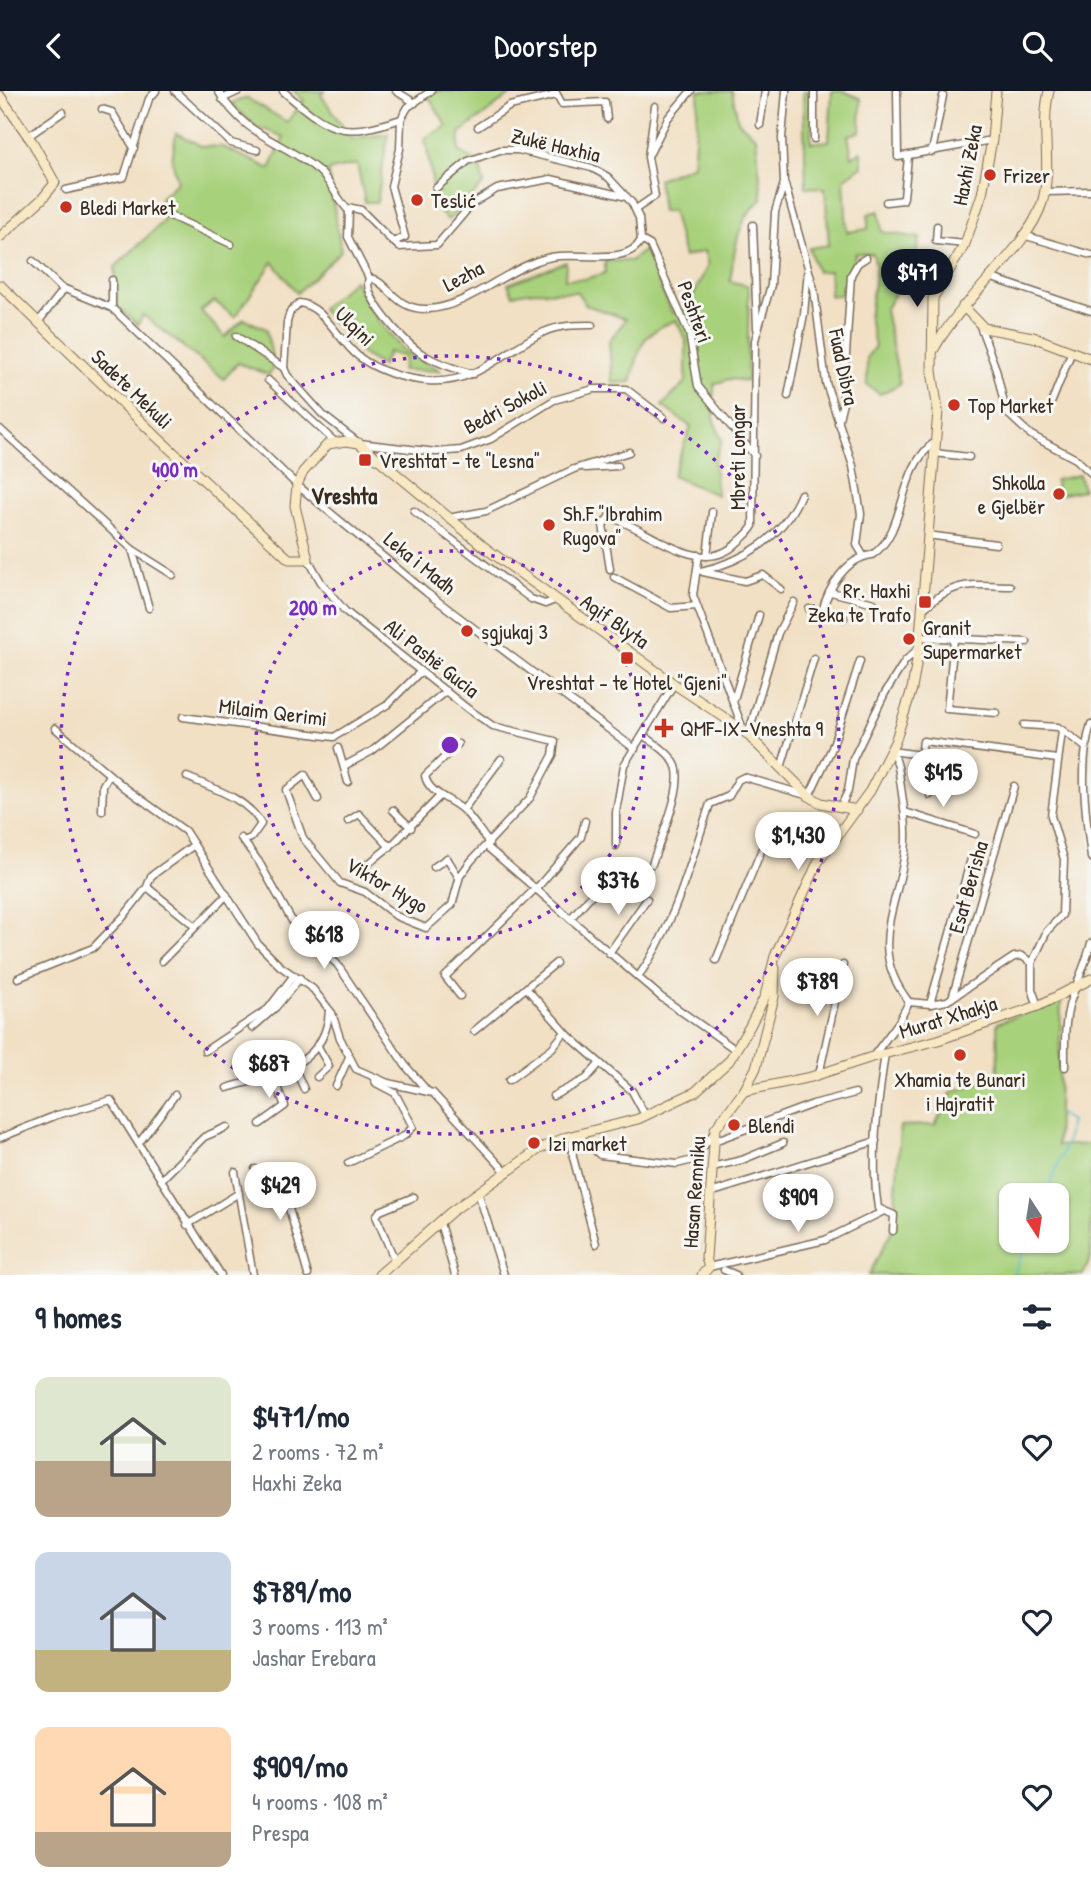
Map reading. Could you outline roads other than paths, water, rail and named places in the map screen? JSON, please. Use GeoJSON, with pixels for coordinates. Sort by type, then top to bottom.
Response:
{"type":"FeatureCollection","features":[{"type":"Feature","properties":{"kind":"street"},"geometry":{"type":"LineString","coordinates":[[143,91],[149,99]]}},
{"type":"Feature","properties":{"kind":"street"},"geometry":{"type":"LineString","coordinates":[[66,190],[124,177],[149,99],[156,91]]}},
{"type":"Feature","properties":{"kind":"street"},"geometry":{"type":"LineString","coordinates":[[175,91],[231,143],[257,150]]}},
{"type":"Feature","properties":{"kind":"street"},"geometry":{"type":"LineString","coordinates":[[218,91],[239,120],[260,137],[296,153],[323,174],[349,211],[348,237],[369,278],[369,291],[398,334],[422,354],[474,375]]}},
{"type":"Feature","properties":{"kind":"street"},"geometry":{"type":"LineString","coordinates":[[222,99],[239,91]]}},
{"type":"Feature","properties":{"kind":"street"},"geometry":{"type":"LineString","coordinates":[[283,91],[334,130],[369,130],[401,119]]}},
{"type":"Feature","properties":{"kind":"street"},"geometry":{"type":"LineString","coordinates":[[396,91],[415,103]]}},
{"type":"Feature","properties":{"kind":"street"},"geometry":{"type":"LineString","coordinates":[[393,241],[405,237],[391,186],[400,149],[401,119],[404,111],[431,91]]}},
{"type":"Feature","properties":{"kind":"street"},"geometry":{"type":"LineString","coordinates":[[648,157],[668,118],[691,91]]}},
{"type":"Feature","properties":{"kind":"street"},"geometry":{"type":"LineString","coordinates":[[760,125],[765,91]]}},
{"type":"Feature","properties":{"kind":"street"},"geometry":{"type":"LineString","coordinates":[[784,183],[782,138],[786,91]]}},
{"type":"Feature","properties":{"kind":"street"},"geometry":{"type":"LineString","coordinates":[[814,91],[814,139]]}},
{"type":"Feature","properties":{"kind":"street"},"geometry":{"type":"LineString","coordinates":[[897,91],[898,157],[992,140]]}},
{"type":"Feature","properties":{"kind":"street","name":"Haxhi Zeka"},"geometry":{"type":"LineString","coordinates":[[775,956],[823,853],[857,810],[891,751],[903,721],[919,648],[938,411],[932,371],[933,298],[965,244],[982,194],[992,140],[996,91]]}},
{"type":"Feature","properties":{"kind":"street"},"geometry":{"type":"LineString","coordinates":[[933,350],[963,306],[1037,216],[1045,192],[1044,120],[1048,91]]}},
{"type":"Feature","properties":{"kind":"street"},"geometry":{"type":"LineString","coordinates":[[478,127],[510,106],[555,93],[562,104],[605,102],[607,119]]}},
{"type":"Feature","properties":{"kind":"street"},"geometry":{"type":"LineString","coordinates":[[0,96],[55,183],[43,199],[1,236]]}},
{"type":"Feature","properties":{"kind":"street"},"geometry":{"type":"LineString","coordinates":[[932,152],[943,96]]}},
{"type":"Feature","properties":{"kind":"street"},"geometry":{"type":"LineString","coordinates":[[636,209],[655,197],[648,157],[655,106]]}},
{"type":"Feature","properties":{"kind":"street"},"geometry":{"type":"LineString","coordinates":[[102,109],[112,112],[134,148]]}},
{"type":"Feature","properties":{"kind":"street"},"geometry":{"type":"LineString","coordinates":[[27,137],[63,112]]}},
{"type":"Feature","properties":{"kind":"street","name":"Zukë Haxhia"},"geometry":{"type":"LineString","coordinates":[[436,188],[468,161],[509,149],[600,170],[627,197]]}},
{"type":"Feature","properties":{"kind":"street"},"geometry":{"type":"LineString","coordinates":[[886,202],[902,201],[904,197],[908,157]]}},
{"type":"Feature","properties":{"kind":"street"},"geometry":{"type":"LineString","coordinates":[[349,211],[352,208],[361,210],[399,247],[432,248],[442,242],[472,204],[488,192],[538,180],[562,181],[627,197]]}},
{"type":"Feature","properties":{"kind":"street","name":"Fuad Dibra"},"geometry":{"type":"LineString","coordinates":[[784,183],[814,289],[826,383],[860,502],[861,522],[857,540],[863,555]]}},
{"type":"Feature","properties":{"kind":"street","name":"Mbreti Longar"},"geometry":{"type":"LineString","coordinates":[[757,330],[771,285],[775,212],[784,183]]}},
{"type":"Feature","properties":{"kind":"street"},"geometry":{"type":"LineString","coordinates":[[1045,192],[1091,191]]}},
{"type":"Feature","properties":{"kind":"street","name":"Peshteri"},"geometry":{"type":"LineString","coordinates":[[627,197],[636,209],[641,240],[650,245],[689,333],[698,386],[755,456]]}},
{"type":"Feature","properties":{"kind":"street"},"geometry":{"type":"LineString","coordinates":[[166,214],[231,244]]}},
{"type":"Feature","properties":{"kind":"street","name":"Mbreti Longar"},"geometry":{"type":"LineString","coordinates":[[698,572],[728,553],[753,526],[757,330],[753,225]]}},
{"type":"Feature","properties":{"kind":"street","name":"Haxhi Zeka"},"geometry":{"type":"LineString","coordinates":[[937,226],[936,241],[965,244]]}},
{"type":"Feature","properties":{"kind":"street"},"geometry":{"type":"LineString","coordinates":[[1023,235],[1091,255]]}},
{"type":"Feature","properties":{"kind":"street","name":"Lezha"},"geometry":{"type":"LineString","coordinates":[[369,278],[376,279],[406,305],[426,310],[438,308],[540,259],[566,254],[625,255],[638,247],[641,240]]}},
{"type":"Feature","properties":{"kind":"street"},"geometry":{"type":"LineString","coordinates":[[838,423],[843,402],[851,275],[858,263],[866,258]]}},
{"type":"Feature","properties":{"kind":"street","name":"Leka i Madh"},"geometry":{"type":"LineString","coordinates":[[33,261],[64,289],[112,308],[297,485],[427,593],[635,749]]}},
{"type":"Feature","properties":{"kind":"street"},"geometry":{"type":"LineString","coordinates":[[788,396],[804,314],[808,268]]}},
{"type":"Feature","properties":{"kind":"street"},"geometry":{"type":"LineString","coordinates":[[989,277],[1091,311]]}},
{"type":"Feature","properties":{"kind":"street"},"geometry":{"type":"LineString","coordinates":[[112,280],[112,308]]}},
{"type":"Feature","properties":{"kind":"street","name":"Sadete Mekuli"},"geometry":{"type":"LineString","coordinates":[[0,285],[284,556],[295,561],[308,559]]}},
{"type":"Feature","properties":{"kind":"street"},"geometry":{"type":"LineString","coordinates":[[39,320],[64,289]]}},
{"type":"Feature","properties":{"kind":"street","name":"Ulqini"},"geometry":{"type":"LineString","coordinates":[[284,367],[287,322],[290,312],[299,303],[312,307],[355,354],[375,367],[414,379],[456,380],[474,375],[544,332],[566,326],[592,325]]}},
{"type":"Feature","properties":{"kind":"street"},"geometry":{"type":"LineString","coordinates":[[963,306],[980,326],[996,369],[1006,412],[1031,435],[1076,459],[1091,473]]}},
{"type":"Feature","properties":{"kind":"street"},"geometry":{"type":"LineString","coordinates":[[980,326],[1033,337],[1091,359]]}},
{"type":"Feature","properties":{"kind":"street"},"geometry":{"type":"LineString","coordinates":[[236,336],[284,367],[305,398],[359,443]]}},
{"type":"Feature","properties":{"kind":"street"},"geometry":{"type":"LineString","coordinates":[[1052,401],[1072,351]]}},
{"type":"Feature","properties":{"kind":"street"},"geometry":{"type":"LineString","coordinates":[[454,368],[456,380]]}},
{"type":"Feature","properties":{"kind":"street"},"geometry":{"type":"LineString","coordinates":[[268,380],[335,442]]}},
{"type":"Feature","properties":{"kind":"street","name":"Bedri Sokoli"},"geometry":{"type":"LineString","coordinates":[[359,443],[436,452],[461,450],[491,439],[554,400],[594,389],[626,389],[664,418]]}},
{"type":"Feature","properties":{"kind":"street"},"geometry":{"type":"LineString","coordinates":[[0,429],[132,549],[173,575]]}},
{"type":"Feature","properties":{"kind":"street"},"geometry":{"type":"LineString","coordinates":[[297,485],[318,453],[335,442],[359,443]]}},
{"type":"Feature","properties":{"kind":"street"},"geometry":{"type":"LineString","coordinates":[[821,612],[840,574],[863,555],[872,555],[880,548],[896,519],[914,464],[935,442]]}},
{"type":"Feature","properties":{"kind":"street","name":"Aqif Blyta"},"geometry":{"type":"LineString","coordinates":[[359,443],[447,519],[555,600],[746,732],[809,796],[821,803],[857,810]]}},
{"type":"Feature","properties":{"kind":"street"},"geometry":{"type":"LineString","coordinates":[[447,519],[486,511],[574,469],[629,452]]}},
{"type":"Feature","properties":{"kind":"street"},"geometry":{"type":"LineString","coordinates":[[934,453],[969,457]]}},
{"type":"Feature","properties":{"kind":"street"},"geometry":{"type":"LineString","coordinates":[[574,469],[618,466]]}},
{"type":"Feature","properties":{"kind":"street","name":"Ali Pashë Gucia"},"geometry":{"type":"LineString","coordinates":[[297,485],[295,506],[308,559],[321,582],[345,611],[420,672],[493,726],[555,741]]}},
{"type":"Feature","properties":{"kind":"street"},"geometry":{"type":"LineString","coordinates":[[698,572],[736,560],[765,543],[785,522],[801,494]]}},
{"type":"Feature","properties":{"kind":"street"},"geometry":{"type":"LineString","coordinates":[[414,511],[531,600],[545,604],[555,600]]}},
{"type":"Feature","properties":{"kind":"street","name":"Mbreti Longar"},"geometry":{"type":"LineString","coordinates":[[707,556],[712,512]]}},
{"type":"Feature","properties":{"kind":"street"},"geometry":{"type":"LineString","coordinates":[[610,569],[603,525],[609,517],[665,544],[699,555],[728,553]]}},
{"type":"Feature","properties":{"kind":"street"},"geometry":{"type":"LineString","coordinates":[[927,535],[996,544]]}},
{"type":"Feature","properties":{"kind":"street"},"geometry":{"type":"LineString","coordinates":[[132,549],[149,608]]}},
{"type":"Feature","properties":{"kind":"street"},"geometry":{"type":"LineString","coordinates":[[699,555],[698,572],[693,586],[696,606],[746,732]]}},
{"type":"Feature","properties":{"kind":"street"},"geometry":{"type":"LineString","coordinates":[[698,572],[745,581],[763,575],[780,589]]}},
{"type":"Feature","properties":{"kind":"street"},"geometry":{"type":"LineString","coordinates":[[614,577],[671,608],[696,606]]}},
{"type":"Feature","properties":{"kind":"street"},"geometry":{"type":"LineString","coordinates":[[921,611],[946,590],[958,586],[1010,586]]}},
{"type":"Feature","properties":{"kind":"street"},"geometry":{"type":"LineString","coordinates":[[831,592],[874,603]]}},
{"type":"Feature","properties":{"kind":"street"},"geometry":{"type":"LineString","coordinates":[[746,732],[778,633],[794,602]]}},
{"type":"Feature","properties":{"kind":"street"},"geometry":{"type":"LineString","coordinates":[[809,609],[844,618]]}},
{"type":"Feature","properties":{"kind":"street"},"geometry":{"type":"LineString","coordinates":[[733,703],[759,615]]}},
{"type":"Feature","properties":{"kind":"street"},"geometry":{"type":"LineString","coordinates":[[919,637],[1027,642]]}},
{"type":"Feature","properties":{"kind":"street"},"geometry":{"type":"LineString","coordinates":[[954,640],[947,709],[997,713]]}},
{"type":"Feature","properties":{"kind":"street"},"geometry":{"type":"LineString","coordinates":[[841,806],[848,791],[853,759],[885,693],[905,660],[919,648]]}},
{"type":"Feature","properties":{"kind":"street"},"geometry":{"type":"LineString","coordinates":[[781,768],[814,659]]}},
{"type":"Feature","properties":{"kind":"street"},"geometry":{"type":"LineString","coordinates":[[638,977],[656,950],[666,927],[710,804],[729,796],[738,780],[744,777],[809,796],[832,748],[860,661]]}},
{"type":"Feature","properties":{"kind":"street","name":"Milaim Qerimi"},"geometry":{"type":"LineString","coordinates":[[183,717],[334,737],[387,705],[420,672]]}},
{"type":"Feature","properties":{"kind":"street"},"geometry":{"type":"LineString","coordinates":[[616,846],[620,779],[624,765],[674,684]]}},
{"type":"Feature","properties":{"kind":"street"},"geometry":{"type":"LineString","coordinates":[[344,766],[372,751],[446,691]]}},
{"type":"Feature","properties":{"kind":"street"},"geometry":{"type":"LineString","coordinates":[[1091,724],[1085,747],[1084,798],[1091,858]]}},
{"type":"Feature","properties":{"kind":"street"},"geometry":{"type":"LineString","coordinates":[[1024,725],[1055,726],[1085,747]]}},
{"type":"Feature","properties":{"kind":"street"},"geometry":{"type":"LineString","coordinates":[[55,728],[109,775],[175,822],[194,845],[258,944],[274,961],[297,976],[329,1010],[356,1069],[428,1092]]}},
{"type":"Feature","properties":{"kind":"street"},"geometry":{"type":"LineString","coordinates":[[1038,1006],[1032,989],[1032,963],[1047,931],[1062,915],[1064,859],[1051,816],[1062,731]]}},
{"type":"Feature","properties":{"kind":"street"},"geometry":{"type":"LineString","coordinates":[[643,735],[668,754],[675,764],[678,776],[675,794],[652,864]]}},
{"type":"Feature","properties":{"kind":"street","name":"Viktor Hygo"},"geometry":{"type":"LineString","coordinates":[[318,799],[305,775],[286,790],[303,838],[340,883],[365,892],[396,916],[426,928],[452,905],[459,878],[530,799],[553,755],[555,741]]}},
{"type":"Feature","properties":{"kind":"street"},"geometry":{"type":"LineString","coordinates":[[921,756],[923,741],[1057,759]]}},
{"type":"Feature","properties":{"kind":"street"},"geometry":{"type":"LineString","coordinates":[[458,744],[425,775],[426,781],[440,796],[463,810],[487,844],[609,953],[736,1050]]}},
{"type":"Feature","properties":{"kind":"street"},"geometry":{"type":"LineString","coordinates":[[338,748],[348,782]]}},
{"type":"Feature","properties":{"kind":"street"},"geometry":{"type":"LineString","coordinates":[[891,751],[936,757],[930,795]]}},
{"type":"Feature","properties":{"kind":"street"},"geometry":{"type":"LineString","coordinates":[[891,751],[897,764],[905,812],[906,848],[890,914],[886,951],[892,976],[909,1002]]}},
{"type":"Feature","properties":{"kind":"street"},"geometry":{"type":"LineString","coordinates":[[463,810],[501,759]]}},
{"type":"Feature","properties":{"kind":"street"},"geometry":{"type":"LineString","coordinates":[[102,811],[103,785],[109,775]]}},
{"type":"Feature","properties":{"kind":"street"},"geometry":{"type":"LineString","coordinates":[[187,776],[230,796],[258,818],[261,824],[259,830],[242,839],[259,862],[296,928],[343,972],[405,1065],[428,1092],[449,1108],[506,1172]]}},
{"type":"Feature","properties":{"kind":"street","name":"Esat Berisha"},"geometry":{"type":"LineString","coordinates":[[953,997],[1014,786]]}},
{"type":"Feature","properties":{"kind":"street"},"geometry":{"type":"LineString","coordinates":[[362,869],[411,828],[440,796]]}},
{"type":"Feature","properties":{"kind":"street"},"geometry":{"type":"LineString","coordinates":[[393,810],[411,828]]}},
{"type":"Feature","properties":{"kind":"street"},"geometry":{"type":"LineString","coordinates":[[905,812],[975,834]]}},
{"type":"Feature","properties":{"kind":"street"},"geometry":{"type":"LineString","coordinates":[[348,821],[359,814],[390,847]]}},
{"type":"Feature","properties":{"kind":"street"},"geometry":{"type":"LineString","coordinates":[[460,996],[445,977],[537,888],[581,837],[585,821]]}},
{"type":"Feature","properties":{"kind":"street"},"geometry":{"type":"LineString","coordinates":[[716,960],[771,827],[823,853]]}},
{"type":"Feature","properties":{"kind":"street"},"geometry":{"type":"LineString","coordinates":[[18,978],[93,948],[147,887],[150,876],[194,845]]}},
{"type":"Feature","properties":{"kind":"street","name":"Viktor Hygo"},"geometry":{"type":"LineString","coordinates":[[434,867],[447,858],[459,878]]}},
{"type":"Feature","properties":{"kind":"street"},"geometry":{"type":"LineString","coordinates":[[930,1004],[971,859]]}},
{"type":"Feature","properties":{"kind":"street"},"geometry":{"type":"LineString","coordinates":[[570,919],[611,873]]}},
{"type":"Feature","properties":{"kind":"street"},"geometry":{"type":"LineString","coordinates":[[147,887],[195,926]]}},
{"type":"Feature","properties":{"kind":"street"},"geometry":{"type":"LineString","coordinates":[[162,961],[227,895]]}},
{"type":"Feature","properties":{"kind":"street"},"geometry":{"type":"LineString","coordinates":[[609,953],[647,899]]}},
{"type":"Feature","properties":{"kind":"street"},"geometry":{"type":"LineString","coordinates":[[1065,1067],[1065,1030],[1070,1004],[1091,943]]}},
{"type":"Feature","properties":{"kind":"street"},"geometry":{"type":"LineString","coordinates":[[379,1275],[478,1192],[539,1149],[578,1134],[645,1115],[701,1087],[719,1073],[736,1050],[765,996],[775,956]]}},
{"type":"Feature","properties":{"kind":"street","name":"Hasan Remniku"},"geometry":{"type":"LineString","coordinates":[[702,1275],[709,1267],[706,1258],[715,1129],[744,1091],[755,1068],[774,997],[775,956]]}},
{"type":"Feature","properties":{"kind":"street"},"geometry":{"type":"LineString","coordinates":[[909,1002],[930,1004],[953,997],[1014,957],[1022,956],[1032,963]]}},
{"type":"Feature","properties":{"kind":"street"},"geometry":{"type":"LineString","coordinates":[[474,1031],[556,963]]}},
{"type":"Feature","properties":{"kind":"street"},"geometry":{"type":"LineString","coordinates":[[819,1075],[843,965]]}},
{"type":"Feature","properties":{"kind":"street"},"geometry":{"type":"LineString","coordinates":[[252,1028],[276,1007],[297,976]]}},
{"type":"Feature","properties":{"kind":"street"},"geometry":{"type":"LineString","coordinates":[[205,1051],[268,1009],[297,976]]}},
{"type":"Feature","properties":{"kind":"street","name":"Murat Xhakja"},"geometry":{"type":"LineString","coordinates":[[744,1091],[819,1075],[872,1057],[938,1040],[1038,1006],[1091,979]]}},
{"type":"Feature","properties":{"kind":"street"},"geometry":{"type":"LineString","coordinates":[[526,988],[565,1032],[632,1091],[645,1115]]}},
{"type":"Feature","properties":{"kind":"street"},"geometry":{"type":"LineString","coordinates":[[872,1057],[898,1023],[909,1002]]}},
{"type":"Feature","properties":{"kind":"street"},"geometry":{"type":"LineString","coordinates":[[227,1088],[294,1067],[317,1045],[328,1022],[329,1010]]}},
{"type":"Feature","properties":{"kind":"street"},"geometry":{"type":"LineString","coordinates":[[509,1080],[552,1048],[565,1032]]}},
{"type":"Feature","properties":{"kind":"street"},"geometry":{"type":"LineString","coordinates":[[317,1045],[329,1066],[317,1077]]}},
{"type":"Feature","properties":{"kind":"street"},"geometry":{"type":"LineString","coordinates":[[886,1053],[876,1141],[878,1206],[895,1217],[893,1231]]}},
{"type":"Feature","properties":{"kind":"street"},"geometry":{"type":"LineString","coordinates":[[336,1086],[349,1057]]}},
{"type":"Feature","properties":{"kind":"street"},"geometry":{"type":"LineString","coordinates":[[553,1096],[586,1079],[600,1063]]}},
{"type":"Feature","properties":{"kind":"street"},"geometry":{"type":"LineString","coordinates":[[294,1067],[304,1089]]}},
{"type":"Feature","properties":{"kind":"street"},"geometry":{"type":"LineString","coordinates":[[260,1124],[285,1106],[272,1075]]}},
{"type":"Feature","properties":{"kind":"street"},"geometry":{"type":"LineString","coordinates":[[348,1163],[404,1136],[413,1127],[395,1093],[376,1083],[372,1076]]}},
{"type":"Feature","properties":{"kind":"street"},"geometry":{"type":"LineString","coordinates":[[714,1141],[813,1104],[855,1093]]}},
{"type":"Feature","properties":{"kind":"street"},"geometry":{"type":"LineString","coordinates":[[139,1143],[175,1095]]}},
{"type":"Feature","properties":{"kind":"street"},"geometry":{"type":"LineString","coordinates":[[0,1138],[108,1099],[139,1143],[221,1275]]}},
{"type":"Feature","properties":{"kind":"street"},"geometry":{"type":"LineString","coordinates":[[161,1180],[204,1137],[227,1127]]}},
{"type":"Feature","properties":{"kind":"street"},"geometry":{"type":"LineString","coordinates":[[578,1134],[600,1155],[677,1164],[692,1160],[707,1145],[715,1129]]}},
{"type":"Feature","properties":{"kind":"street"},"geometry":{"type":"LineString","coordinates":[[578,1134],[572,1143],[573,1157],[596,1244]]}},
{"type":"Feature","properties":{"kind":"street"},"geometry":{"type":"LineString","coordinates":[[710,1192],[876,1141]]}},
{"type":"Feature","properties":{"kind":"street"},"geometry":{"type":"LineString","coordinates":[[712,1167],[742,1160],[783,1143]]}},
{"type":"Feature","properties":{"kind":"street"},"geometry":{"type":"LineString","coordinates":[[255,1169],[288,1205],[308,1275]]}},
{"type":"Feature","properties":{"kind":"street"},"geometry":{"type":"LineString","coordinates":[[235,1172],[253,1275]]}},
{"type":"Feature","properties":{"kind":"street"},"geometry":{"type":"LineString","coordinates":[[478,1192],[504,1275]]}},
{"type":"Feature","properties":{"kind":"street"},"geometry":{"type":"LineString","coordinates":[[187,1224],[239,1193]]}},
{"type":"Feature","properties":{"kind":"street"},"geometry":{"type":"LineString","coordinates":[[396,1261],[376,1216],[380,1210],[414,1197]]}},
{"type":"Feature","properties":{"kind":"street"},"geometry":{"type":"LineString","coordinates":[[724,1270],[825,1240],[868,1216],[884,1212]]}},
{"type":"Feature","properties":{"kind":"street"},"geometry":{"type":"LineString","coordinates":[[440,1223],[455,1275]]}},
{"type":"Feature","properties":{"kind":"street"},"geometry":{"type":"LineString","coordinates":[[709,1267],[736,1275]]}},
{"type":"Feature","properties":{"kind":"waterway"},"geometry":{"type":"LineString","coordinates":[[1051,1183],[1066,1143],[1070,1121],[1059,1114]]}},
{"type":"Feature","properties":{"kind":"waterway"},"geometry":{"type":"LineString","coordinates":[[1013,1275],[1023,1253]]}},
{"type":"Feature","properties":{"kind":"place","name":"Frizer"},"geometry":{"type":"Point","coordinates":[990,175]}},
{"type":"Feature","properties":{"kind":"place","name":"Teslić"},"geometry":{"type":"Point","coordinates":[417,200]}},
{"type":"Feature","properties":{"kind":"place","name":"Bledi Market"},"geometry":{"type":"Point","coordinates":[66,207]}},
{"type":"Feature","properties":{"kind":"place","name":"Top Market"},"geometry":{"type":"Point","coordinates":[954,405]}},
{"type":"Feature","properties":{"kind":"place","name":"Vreshtat - te \"Lesna\""},"geometry":{"type":"Point","coordinates":[365,460]}},
{"type":"Feature","properties":{"kind":"place","name":"Shkolla e Gjelbër"},"geometry":{"type":"Point","coordinates":[1059,494]}},
{"type":"Feature","properties":{"kind":"place","name":"Sh.F.\"Ibrahim Rugova\""},"geometry":{"type":"Point","coordinates":[549,525]}},
{"type":"Feature","properties":{"kind":"place","name":"Rr. Haxhi Zeka te Trafo"},"geometry":{"type":"Point","coordinates":[925,602]}},
{"type":"Feature","properties":{"kind":"place","name":"sgjukaj 3"},"geometry":{"type":"Point","coordinates":[467,631]}},
{"type":"Feature","properties":{"kind":"place","name":"Granit Supermarket"},"geometry":{"type":"Point","coordinates":[909,639]}},
{"type":"Feature","properties":{"kind":"place","name":"Vreshtat - te Hotel \"Gjeni\""},"geometry":{"type":"Point","coordinates":[627,658]}},
{"type":"Feature","properties":{"kind":"place","name":"QMF-IX-Vneshta 9"},"geometry":{"type":"Point","coordinates":[664,728]}},
{"type":"Feature","properties":{"kind":"place","name":"Xhamia te Bunari i Hajratit"},"geometry":{"type":"Point","coordinates":[960,1055]}},
{"type":"Feature","properties":{"kind":"place","name":"Blendi"},"geometry":{"type":"Point","coordinates":[734,1125]}},
{"type":"Feature","properties":{"kind":"place","name":"Izi market"},"geometry":{"type":"Point","coordinates":[534,1143]}},
{"type":"Feature","properties":{"kind":"district","name":"Vreshta"},"geometry":{"type":"Point","coordinates":[344,495]}}]}
